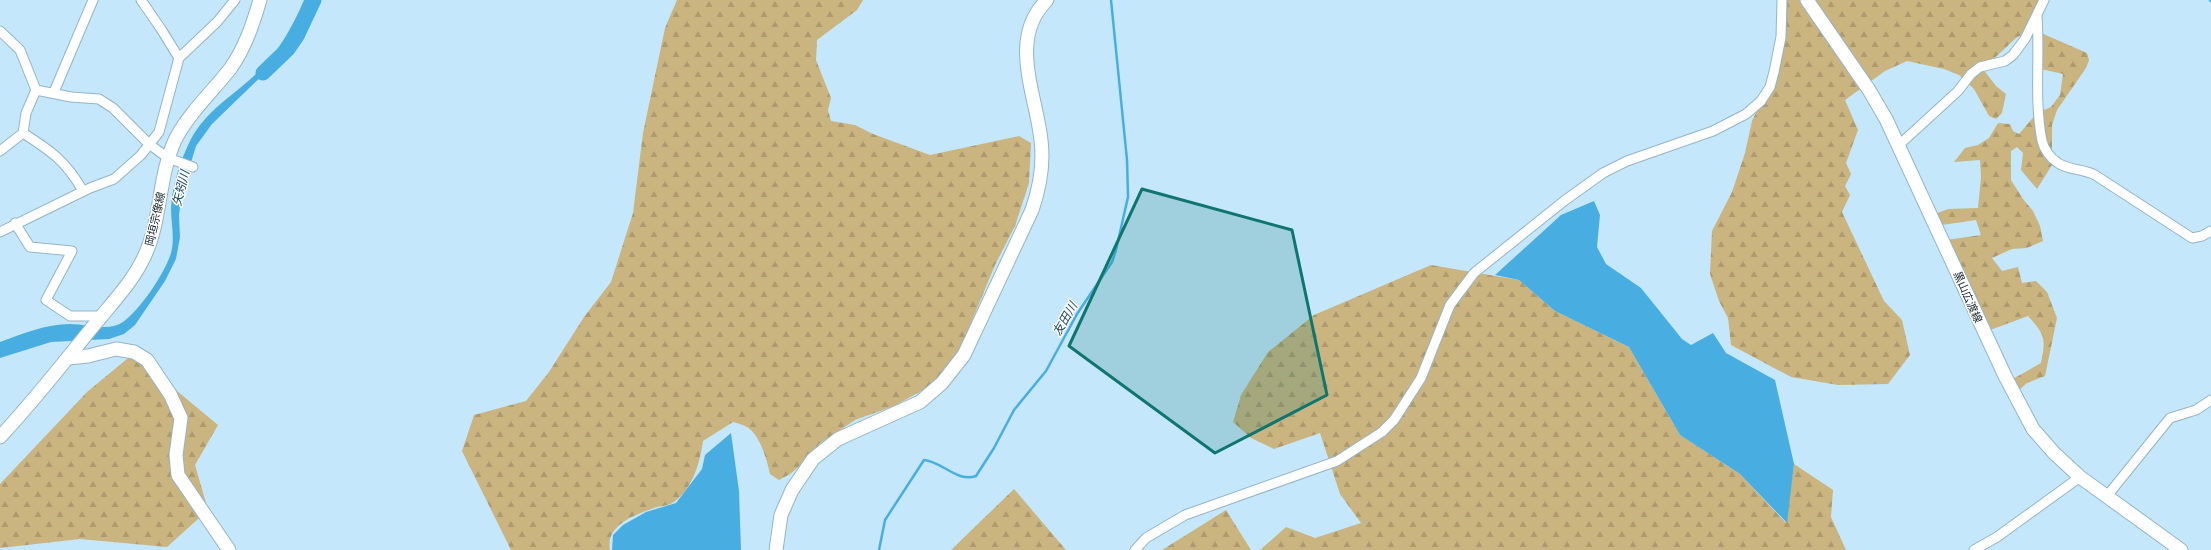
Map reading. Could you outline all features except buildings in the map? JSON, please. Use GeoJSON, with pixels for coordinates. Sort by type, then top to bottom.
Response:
{"type":"FeatureCollection","features":[{"type":"Feature","properties":{"kind":"main road","name":"岡垣宗像線"},"geometry":{"type":"LineString","coordinates":[[0,437],[42,392],[136,273],[147,252],[158,214],[168,158],[182,128],[239,55],[251,30],[260,0]]}},
{"type":"Feature","properties":{"kind":"main road"},"geometry":{"type":"LineString","coordinates":[[776,550],[782,515],[789,496],[802,472],[813,459],[838,439],[920,402],[942,383],[964,355],[1032,210],[1039,188],[1041,141],[1027,65],[1026,44],[1029,30],[1036,14],[1047,0]]}},
{"type":"Feature","properties":{"kind":"main road","name":"黒山広渡線"},"geometry":{"type":"LineString","coordinates":[[1807,0],[1870,90],[1899,145],[2019,405],[2033,429],[2054,453],[2080,477],[2181,550]]}},
{"type":"Feature","properties":{"kind":"main road"},"geometry":{"type":"LineString","coordinates":[[68,358],[88,356],[116,349],[134,352],[147,360],[170,394],[181,418],[176,464],[178,475],[229,550]]}},
{"type":"Feature","properties":{"kind":"street"},"geometry":{"type":"LineString","coordinates":[[54,92],[93,0]]}},
{"type":"Feature","properties":{"kind":"street"},"geometry":{"type":"LineString","coordinates":[[140,0],[162,28],[179,58]]}},
{"type":"Feature","properties":{"kind":"street"},"geometry":{"type":"LineString","coordinates":[[0,232],[15,223],[83,191],[114,179],[141,155],[159,132],[179,58],[217,22],[235,0]]}},
{"type":"Feature","properties":{"kind":"street"},"geometry":{"type":"LineString","coordinates":[[1135,550],[1146,538],[1185,515],[1337,461],[1382,432],[1394,420],[1421,378],[1450,305],[1474,273],[1564,201],[1603,173],[1627,161],[1713,131],[1746,114],[1761,101],[1770,87],[1774,72],[1781,37],[1782,0]]}},
{"type":"Feature","properties":{"kind":"street"},"geometry":{"type":"LineString","coordinates":[[1899,145],[1958,91],[1971,74],[1980,67],[2006,61],[2013,55],[2025,39],[2044,0]]}},
{"type":"Feature","properties":{"kind":"street"},"geometry":{"type":"LineString","coordinates":[[2037,16],[2039,106],[2042,142],[2048,153],[2058,163],[2086,170],[2095,175],[2192,238],[2202,236],[2211,231]]}},
{"type":"Feature","properties":{"kind":"street"},"geometry":{"type":"LineString","coordinates":[[0,31],[20,50],[36,90],[26,113],[23,133],[0,151]]}},
{"type":"Feature","properties":{"kind":"street"},"geometry":{"type":"LineString","coordinates":[[36,90],[54,92],[71,97],[100,99],[149,144],[168,158],[193,167]]}},
{"type":"Feature","properties":{"kind":"street"},"geometry":{"type":"LineString","coordinates":[[23,133],[54,153],[73,172],[83,191]]}},
{"type":"Feature","properties":{"kind":"street"},"geometry":{"type":"LineString","coordinates":[[15,223],[30,247],[72,251],[46,300],[70,316],[100,318]]}},
{"type":"Feature","properties":{"kind":"street"},"geometry":{"type":"LineString","coordinates":[[2107,496],[2170,418],[2196,410],[2211,400]]}},
{"type":"Feature","properties":{"kind":"street"},"geometry":{"type":"LineString","coordinates":[[1974,550],[1997,537],[2080,477]]}},
{"type":"Feature","properties":{"kind":"highlighted area"},"geometry":{"type":"Polygon","coordinates":[[[1142,189],[1292,230],[1327,395],[1215,453],[1069,346],[1142,189]]]}},
{"type":"Feature","properties":{"kind":"green space"},"geometry":{"type":"Polygon","coordinates":[[[677,0],[863,0],[857,10],[817,40],[816,60],[831,98],[828,110],[831,121],[855,125],[873,134],[930,155],[1019,136],[1031,143],[1029,183],[1015,226],[995,265],[961,347],[934,384],[894,406],[855,420],[819,444],[804,462],[790,474],[779,480],[770,474],[762,447],[755,434],[745,426],[733,422],[703,441],[695,474],[687,489],[681,496],[667,505],[657,507],[624,521],[612,533],[610,550],[511,550],[462,451],[474,415],[526,401],[549,372],[584,317],[611,282],[633,213],[643,133],[665,28],[677,0]]]}},
{"type":"Feature","properties":{"kind":"green space"},"geometry":{"type":"Polygon","coordinates":[[[1786,0],[2042,0],[2036,30],[2017,37],[1983,69],[1996,86],[2006,94],[2002,113],[1996,119],[1989,116],[1974,89],[1959,75],[1944,69],[1907,61],[1885,71],[1845,100],[1858,130],[1846,163],[1851,174],[1845,186],[1850,195],[1842,212],[1884,301],[1902,320],[1910,355],[1888,384],[1838,385],[1791,377],[1731,345],[1728,318],[1719,301],[1710,274],[1712,231],[1732,192],[1745,153],[1752,121],[1781,61],[1786,0]]]}},
{"type":"Feature","properties":{"kind":"green space"},"geometry":{"type":"Polygon","coordinates":[[[2041,33],[2087,53],[2089,60],[2086,68],[2057,110],[2052,125],[2052,165],[2037,189],[2021,170],[2023,153],[2017,147],[2011,151],[2011,180],[2023,199],[2033,211],[2040,226],[2043,241],[2027,248],[2012,249],[1992,258],[2002,271],[2018,267],[2022,283],[2036,281],[2047,292],[2057,318],[2045,376],[2027,383],[2018,391],[2011,380],[2041,363],[2044,342],[2043,337],[2028,316],[1993,329],[1986,329],[1946,240],[1981,235],[1976,220],[1942,225],[1935,214],[1948,209],[1978,208],[1981,177],[1980,160],[1954,162],[1965,148],[1978,145],[1989,138],[1998,123],[2010,124],[2013,131],[2019,134],[2037,113],[2051,107],[2060,95],[2063,74],[2041,69],[2041,33]]]}},
{"type":"Feature","properties":{"kind":"green space"},"geometry":{"type":"Polygon","coordinates":[[[1431,265],[1519,280],[1555,311],[1629,347],[1680,435],[1740,474],[1786,523],[1794,464],[1833,490],[1831,517],[1846,550],[1260,550],[1286,527],[1315,538],[1361,523],[1340,494],[1320,433],[1274,449],[1251,438],[1233,422],[1241,395],[1268,352],[1314,315],[1431,265]]]}},
{"type":"Feature","properties":{"kind":"green space"},"geometry":{"type":"Polygon","coordinates":[[[139,349],[177,391],[218,425],[195,465],[208,510],[167,547],[80,539],[0,548],[0,484],[87,392],[139,349]]]}},
{"type":"Feature","properties":{"kind":"green space"},"geometry":{"type":"Polygon","coordinates":[[[1014,489],[1066,550],[951,550],[1014,489]]]}},
{"type":"Feature","properties":{"kind":"green space"},"geometry":{"type":"Polygon","coordinates":[[[1226,510],[1251,550],[1162,550],[1226,510]]]}},
{"type":"Feature","properties":{"kind":"water"},"geometry":{"type":"Polygon","coordinates":[[[304,0],[312,0],[292,40],[270,68],[212,124],[196,146],[182,192],[179,215],[180,237],[176,259],[165,281],[135,325],[124,334],[109,339],[51,342],[0,358],[0,342],[34,330],[61,324],[111,327],[123,322],[137,309],[158,280],[171,253],[173,236],[171,208],[173,190],[184,155],[191,139],[213,110],[259,71],[273,55],[290,29],[304,0]]]}},
{"type":"Feature","properties":{"kind":"water"},"geometry":{"type":"Polygon","coordinates":[[[1594,201],[1600,215],[1597,247],[1606,264],[1641,288],[1682,339],[1691,345],[1713,333],[1726,353],[1775,380],[1794,464],[1787,523],[1740,474],[1680,435],[1629,347],[1555,311],[1519,280],[1495,275],[1561,215],[1594,201]]]}},
{"type":"Feature","properties":{"kind":"water"},"geometry":{"type":"Polygon","coordinates":[[[731,433],[739,491],[741,550],[612,550],[613,535],[623,525],[646,512],[676,503],[702,469],[705,455],[731,433]]]}},
{"type":"Feature","properties":{"kind":"waterway","name":"矢矧川"},"geometry":{"type":"LineString","coordinates":[[263,73],[288,49],[297,36],[314,0]]}},
{"type":"Feature","properties":{"kind":"waterway","name":"友田川"},"geometry":{"type":"LineString","coordinates":[[879,550],[885,520],[924,460],[937,464],[963,477],[976,476],[994,448],[1014,410],[1046,371],[1077,314],[1112,262],[1128,197],[1127,160],[1111,0]]}}]}
